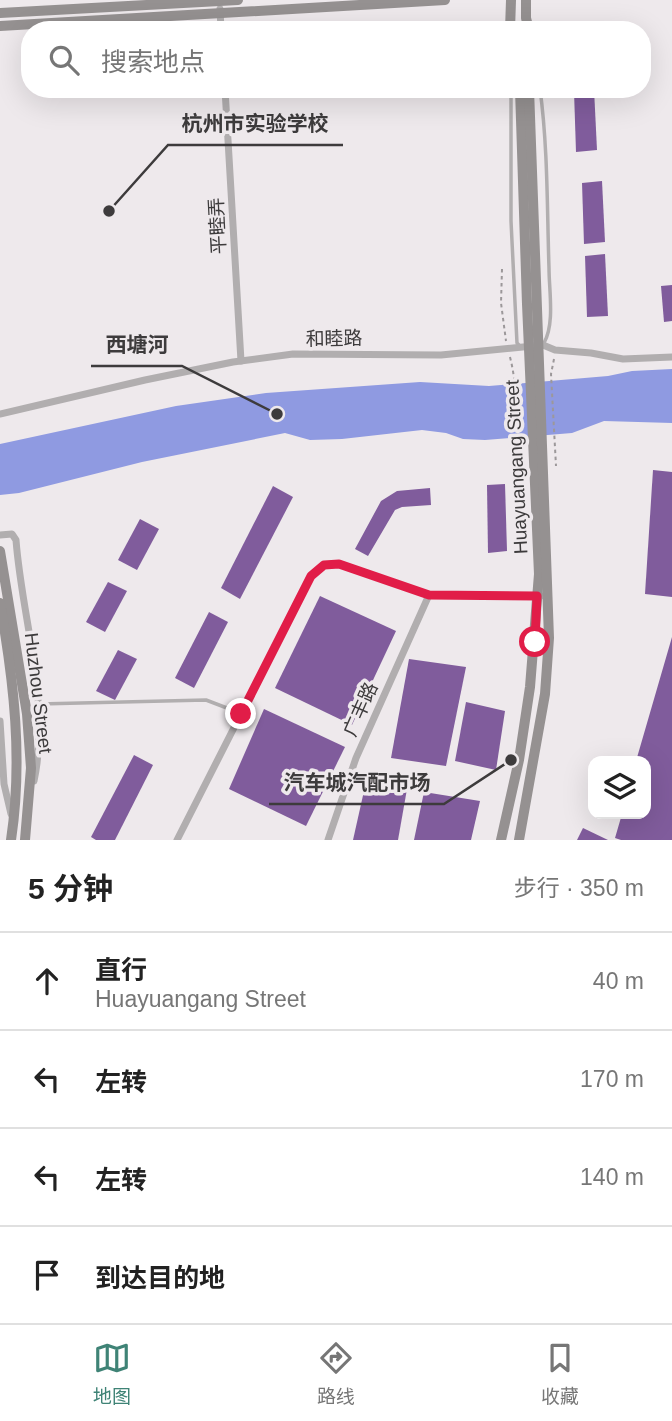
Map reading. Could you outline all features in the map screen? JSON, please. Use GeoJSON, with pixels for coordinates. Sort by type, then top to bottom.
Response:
{"type":"FeatureCollection","features":[{"type":"Feature","properties":{"kind":"street"},"geometry":{"type":"LineString","coordinates":[[0,13],[238,0]]}},
{"type":"Feature","properties":{"kind":"street"},"geometry":{"type":"LineString","coordinates":[[92,21],[445,0]]}},
{"type":"Feature","properties":{"kind":"street"},"geometry":{"type":"LineString","coordinates":[[510,21],[511,0]]}},
{"type":"Feature","properties":{"kind":"street"},"geometry":{"type":"LineString","coordinates":[[526,0],[527,21]]}},
{"type":"Feature","properties":{"kind":"street"},"geometry":{"type":"LineString","coordinates":[[220,1],[220,21]]}},
{"type":"Feature","properties":{"kind":"street"},"geometry":{"type":"LineString","coordinates":[[0,26],[21,25]]}},
{"type":"Feature","properties":{"kind":"street","name":"平睦弄"},"geometry":{"type":"LineString","coordinates":[[226,98],[241,361]]}},
{"type":"Feature","properties":{"kind":"street","name":"Huayuangang Street"},"geometry":{"type":"LineString","coordinates":[[520,98],[526,291],[543,574]]}},
{"type":"Feature","properties":{"kind":"street","name":"Huayuangang Street"},"geometry":{"type":"LineString","coordinates":[[519,840],[545,694],[549,638],[543,595],[529,98]]}},
{"type":"Feature","properties":{"kind":"street"},"geometry":{"type":"LineString","coordinates":[[543,345],[555,350],[591,352],[623,359],[672,358]]}},
{"type":"Feature","properties":{"kind":"street","name":"和睦路"},"geometry":{"type":"LineString","coordinates":[[0,414],[145,380],[241,361],[293,354],[441,355],[543,345]]}},
{"type":"Feature","properties":{"kind":"street"},"geometry":{"type":"LineString","coordinates":[[0,535],[12,534],[16,540],[39,704],[40,756],[27,816]]}},
{"type":"Feature","properties":{"kind":"street","name":"Huzhou Street"},"geometry":{"type":"LineString","coordinates":[[0,551],[21,716],[11,840]]}},
{"type":"Feature","properties":{"kind":"street"},"geometry":{"type":"LineString","coordinates":[[177,840],[311,576],[324,565],[339,564],[429,595],[543,595]]}},
{"type":"Feature","properties":{"kind":"street","name":"广丰路"},"geometry":{"type":"LineString","coordinates":[[328,840],[356,758],[429,595]]}},
{"type":"Feature","properties":{"kind":"street","name":"Huayuangang Street"},"geometry":{"type":"LineString","coordinates":[[501,840],[519,760],[543,595]]}},
{"type":"Feature","properties":{"kind":"street","name":"Huzhou Street"},"geometry":{"type":"LineString","coordinates":[[0,603],[31,768],[26,840]]}},
{"type":"Feature","properties":{"kind":"street"},"geometry":{"type":"LineString","coordinates":[[0,721],[4,784],[13,823]]}},
{"type":"Feature","properties":{"kind":"lane"},"geometry":{"type":"LineString","coordinates":[[510,98],[511,221],[517,343],[522,349]]}},
{"type":"Feature","properties":{"kind":"lane"},"geometry":{"type":"LineString","coordinates":[[541,98],[549,291],[549,334],[543,345]]}},
{"type":"Feature","properties":{"kind":"lane"},"geometry":{"type":"LineString","coordinates":[[39,704],[206,700],[241,714]]}},
{"type":"Feature","properties":{"kind":"path"},"geometry":{"type":"LineString","coordinates":[[502,269],[501,303],[507,346]]}},
{"type":"Feature","properties":{"kind":"path"},"geometry":{"type":"LineString","coordinates":[[555,350],[551,374],[556,466]]}},
{"type":"Feature","properties":{"kind":"path"},"geometry":{"type":"LineString","coordinates":[[509,356],[515,375],[520,466]]}},
{"type":"Feature","properties":{"kind":"water"},"geometry":{"type":"Polygon","coordinates":[[[672,369],[672,423],[604,421],[572,433],[485,440],[463,439],[446,433],[422,430],[310,440],[285,433],[0,495],[0,444],[176,406],[266,393],[420,382],[489,386],[672,369]]]}},
{"type":"Feature","properties":{"kind":"building"},"geometry":{"type":"Polygon","coordinates":[[[574,98],[594,98],[597,150],[576,152],[574,98]]]}},
{"type":"Feature","properties":{"kind":"building"},"geometry":{"type":"Polygon","coordinates":[[[602,181],[605,242],[584,244],[582,183],[602,181]]]}},
{"type":"Feature","properties":{"kind":"building"},"geometry":{"type":"Polygon","coordinates":[[[605,254],[608,316],[587,317],[585,256],[605,254]]]}},
{"type":"Feature","properties":{"kind":"building"},"geometry":{"type":"Polygon","coordinates":[[[672,285],[672,321],[664,322],[661,286],[672,285]]]}},
{"type":"Feature","properties":{"kind":"building"},"geometry":{"type":"Polygon","coordinates":[[[653,470],[672,472],[672,597],[645,594],[653,470]]]}},
{"type":"Feature","properties":{"kind":"building"},"geometry":{"type":"Polygon","coordinates":[[[505,484],[507,551],[488,553],[487,485],[505,484]]]}},
{"type":"Feature","properties":{"kind":"building"},"geometry":{"type":"Polygon","coordinates":[[[273,486],[293,497],[240,599],[221,588],[273,486]]]}},
{"type":"Feature","properties":{"kind":"building"},"geometry":{"type":"Polygon","coordinates":[[[430,488],[431,505],[395,510],[368,556],[355,549],[381,501],[397,491],[430,488]]]}},
{"type":"Feature","properties":{"kind":"building"},"geometry":{"type":"Polygon","coordinates":[[[140,519],[159,529],[137,570],[118,560],[140,519]]]}},
{"type":"Feature","properties":{"kind":"building"},"geometry":{"type":"Polygon","coordinates":[[[108,582],[127,591],[105,632],[86,622],[108,582]]]}},
{"type":"Feature","properties":{"kind":"building"},"geometry":{"type":"Polygon","coordinates":[[[320,596],[396,631],[352,725],[275,688],[320,596]]]}},
{"type":"Feature","properties":{"kind":"building"},"geometry":{"type":"Polygon","coordinates":[[[209,612],[228,622],[194,688],[175,678],[209,612]]]}},
{"type":"Feature","properties":{"kind":"building"},"geometry":{"type":"Polygon","coordinates":[[[672,637],[672,840],[615,838],[621,819],[651,819],[651,756],[637,756],[672,637]]]}},
{"type":"Feature","properties":{"kind":"building"},"geometry":{"type":"Polygon","coordinates":[[[118,650],[137,659],[115,700],[96,691],[118,650]]]}},
{"type":"Feature","properties":{"kind":"building"},"geometry":{"type":"Polygon","coordinates":[[[409,659],[466,667],[446,766],[391,758],[409,659]]]}},
{"type":"Feature","properties":{"kind":"building"},"geometry":{"type":"Polygon","coordinates":[[[466,702],[505,711],[496,770],[455,761],[466,702]]]}},
{"type":"Feature","properties":{"kind":"building"},"geometry":{"type":"Polygon","coordinates":[[[264,709],[345,747],[306,826],[229,789],[264,709]]]}},
{"type":"Feature","properties":{"kind":"building"},"geometry":{"type":"Polygon","coordinates":[[[134,755],[153,765],[115,840],[96,840],[91,837],[134,755]]]}},
{"type":"Feature","properties":{"kind":"building"},"geometry":{"type":"Polygon","coordinates":[[[366,782],[407,789],[398,840],[353,840],[366,782]]]}},
{"type":"Feature","properties":{"kind":"building"},"geometry":{"type":"Polygon","coordinates":[[[424,792],[480,801],[471,840],[414,840],[424,792]]]}},
{"type":"Feature","properties":{"kind":"building"},"geometry":{"type":"Polygon","coordinates":[[[583,828],[608,840],[577,840],[583,828]]]}},
{"type":"Feature","properties":{"kind":"place","name":"杭州市实验学校"},"geometry":{"type":"Point","coordinates":[109,211]}},
{"type":"Feature","properties":{"kind":"place","name":"西塘河"},"geometry":{"type":"Point","coordinates":[277,414]}},
{"type":"Feature","properties":{"kind":"place","name":"汽车城汽配市场"},"geometry":{"type":"Point","coordinates":[511,760]}},
{"type":"Feature","properties":{"kind":"route"},"geometry":{"type":"LineString","coordinates":[[241,714],[311,576],[324,565],[339,564],[429,595],[537,596],[535,642]]}}]}
